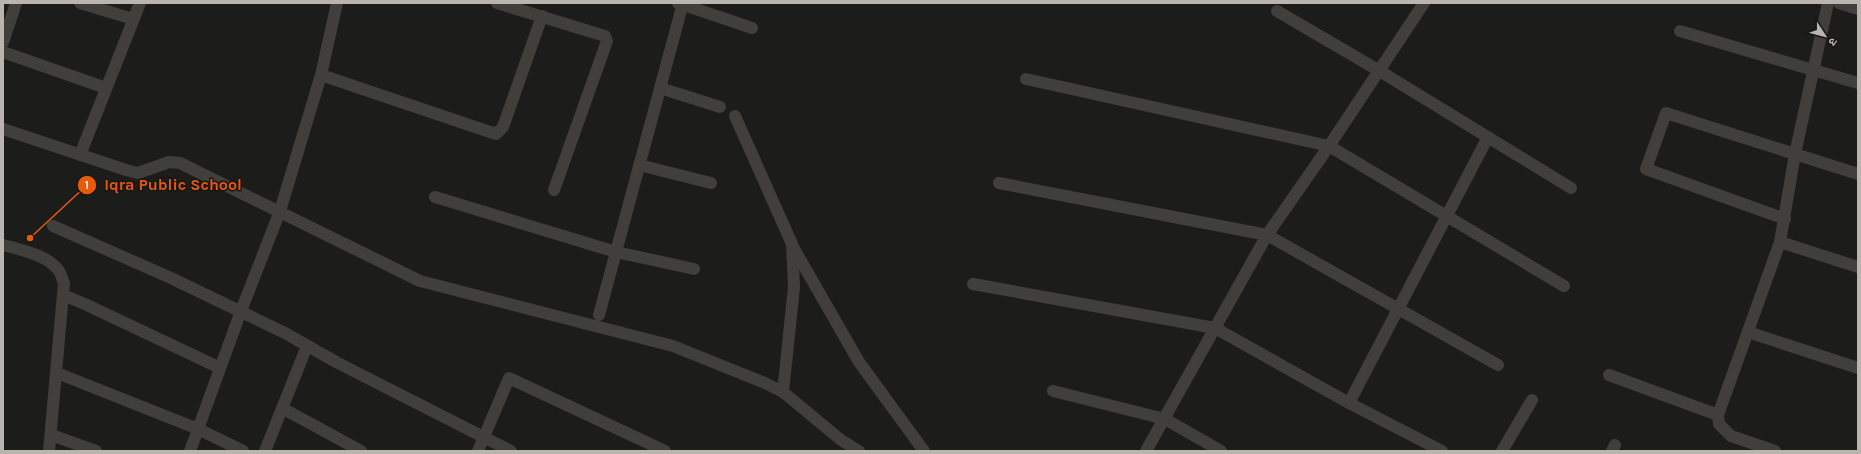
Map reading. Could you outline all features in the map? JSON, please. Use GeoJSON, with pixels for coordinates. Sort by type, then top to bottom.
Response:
{"type":"FeatureCollection","features":[{"type":"Feature","properties":{"kind":"street"},"geometry":{"type":"LineString","coordinates":[[3,42],[16,3]]}},
{"type":"Feature","properties":{"kind":"street"},"geometry":{"type":"LineString","coordinates":[[80,3],[133,19]]}},
{"type":"Feature","properties":{"kind":"street"},"geometry":{"type":"LineString","coordinates":[[80,155],[140,3]]}},
{"type":"Feature","properties":{"kind":"street"},"geometry":{"type":"LineString","coordinates":[[190,451],[280,211],[321,75],[337,3]]}},
{"type":"Feature","properties":{"kind":"street"},"geometry":{"type":"LineString","coordinates":[[497,3],[605,36],[607,41],[554,190]]}},
{"type":"Feature","properties":{"kind":"street"},"geometry":{"type":"LineString","coordinates":[[1146,451],[1267,234],[1329,146],[1378,70],[1424,3]]}},
{"type":"Feature","properties":{"kind":"street"},"geometry":{"type":"LineString","coordinates":[[1774,451],[1731,436],[1719,424],[1718,414],[1780,242],[1795,154],[1828,3]]}},
{"type":"Feature","properties":{"kind":"street"},"geometry":{"type":"LineString","coordinates":[[1840,3],[1858,9]]}},
{"type":"Feature","properties":{"kind":"street"},"geometry":{"type":"LineString","coordinates":[[599,315],[681,4],[752,28]]}},
{"type":"Feature","properties":{"kind":"street"},"geometry":{"type":"LineString","coordinates":[[1277,11],[1378,70],[1571,188]]}},
{"type":"Feature","properties":{"kind":"street"},"geometry":{"type":"LineString","coordinates":[[321,75],[496,134],[503,127],[542,16]]}},
{"type":"Feature","properties":{"kind":"street"},"geometry":{"type":"LineString","coordinates":[[1680,31],[1813,69],[1858,84]]}},
{"type":"Feature","properties":{"kind":"street"},"geometry":{"type":"LineString","coordinates":[[3,52],[106,88]]}},
{"type":"Feature","properties":{"kind":"street"},"geometry":{"type":"LineString","coordinates":[[1026,80],[1329,146],[1564,286]]}},
{"type":"Feature","properties":{"kind":"street"},"geometry":{"type":"LineString","coordinates":[[660,88],[720,107]]}},
{"type":"Feature","properties":{"kind":"street"},"geometry":{"type":"LineString","coordinates":[[1785,219],[1646,169],[1666,113],[1858,174]]}},
{"type":"Feature","properties":{"kind":"street"},"geometry":{"type":"LineString","coordinates":[[735,116],[792,244],[860,362],[924,451]]}},
{"type":"Feature","properties":{"kind":"street"},"geometry":{"type":"LineString","coordinates":[[3,129],[138,173],[169,162],[180,163],[420,281],[673,346],[766,383],[783,392],[841,440],[859,451]]}},
{"type":"Feature","properties":{"kind":"street"},"geometry":{"type":"LineString","coordinates":[[1349,403],[1488,137]]}},
{"type":"Feature","properties":{"kind":"street"},"geometry":{"type":"LineString","coordinates":[[639,165],[712,183]]}},
{"type":"Feature","properties":{"kind":"street"},"geometry":{"type":"LineString","coordinates":[[999,183],[1267,234],[1498,365]]}},
{"type":"Feature","properties":{"kind":"street"},"geometry":{"type":"LineString","coordinates":[[435,197],[616,252],[694,269]]}},
{"type":"Feature","properties":{"kind":"street"},"geometry":{"type":"LineString","coordinates":[[52,226],[241,312],[483,438],[511,451]]}},
{"type":"Feature","properties":{"kind":"street"},"geometry":{"type":"LineString","coordinates":[[1780,242],[1858,268]]}},
{"type":"Feature","properties":{"kind":"street"},"geometry":{"type":"LineString","coordinates":[[783,392],[794,287],[792,244]]}},
{"type":"Feature","properties":{"kind":"street"},"geometry":{"type":"LineString","coordinates":[[3,245],[39,256],[51,263],[60,272],[64,283],[50,451]]}},
{"type":"Feature","properties":{"kind":"street"},"geometry":{"type":"LineString","coordinates":[[973,284],[1215,328],[1349,403],[1442,451]]}},
{"type":"Feature","properties":{"kind":"street"},"geometry":{"type":"LineString","coordinates":[[63,294],[220,368]]}},
{"type":"Feature","properties":{"kind":"street"},"geometry":{"type":"LineString","coordinates":[[1748,332],[1858,368]]}},
{"type":"Feature","properties":{"kind":"street"},"geometry":{"type":"LineString","coordinates":[[265,451],[307,346]]}},
{"type":"Feature","properties":{"kind":"street"},"geometry":{"type":"LineString","coordinates":[[57,373],[198,429],[243,451]]}},
{"type":"Feature","properties":{"kind":"street"},"geometry":{"type":"LineString","coordinates":[[1609,375],[1718,414]]}},
{"type":"Feature","properties":{"kind":"street"},"geometry":{"type":"LineString","coordinates":[[478,451],[509,378],[665,451]]}},
{"type":"Feature","properties":{"kind":"street"},"geometry":{"type":"LineString","coordinates":[[1053,390],[1165,418],[1221,451]]}},
{"type":"Feature","properties":{"kind":"street"},"geometry":{"type":"LineString","coordinates":[[1502,451],[1532,400]]}},
{"type":"Feature","properties":{"kind":"street"},"geometry":{"type":"LineString","coordinates":[[282,408],[361,451]]}},
{"type":"Feature","properties":{"kind":"street"},"geometry":{"type":"LineString","coordinates":[[51,435],[96,451]]}},
{"type":"Feature","properties":{"kind":"place","name":"Iqra Public School"},"geometry":{"type":"Point","coordinates":[30,238]}}]}
